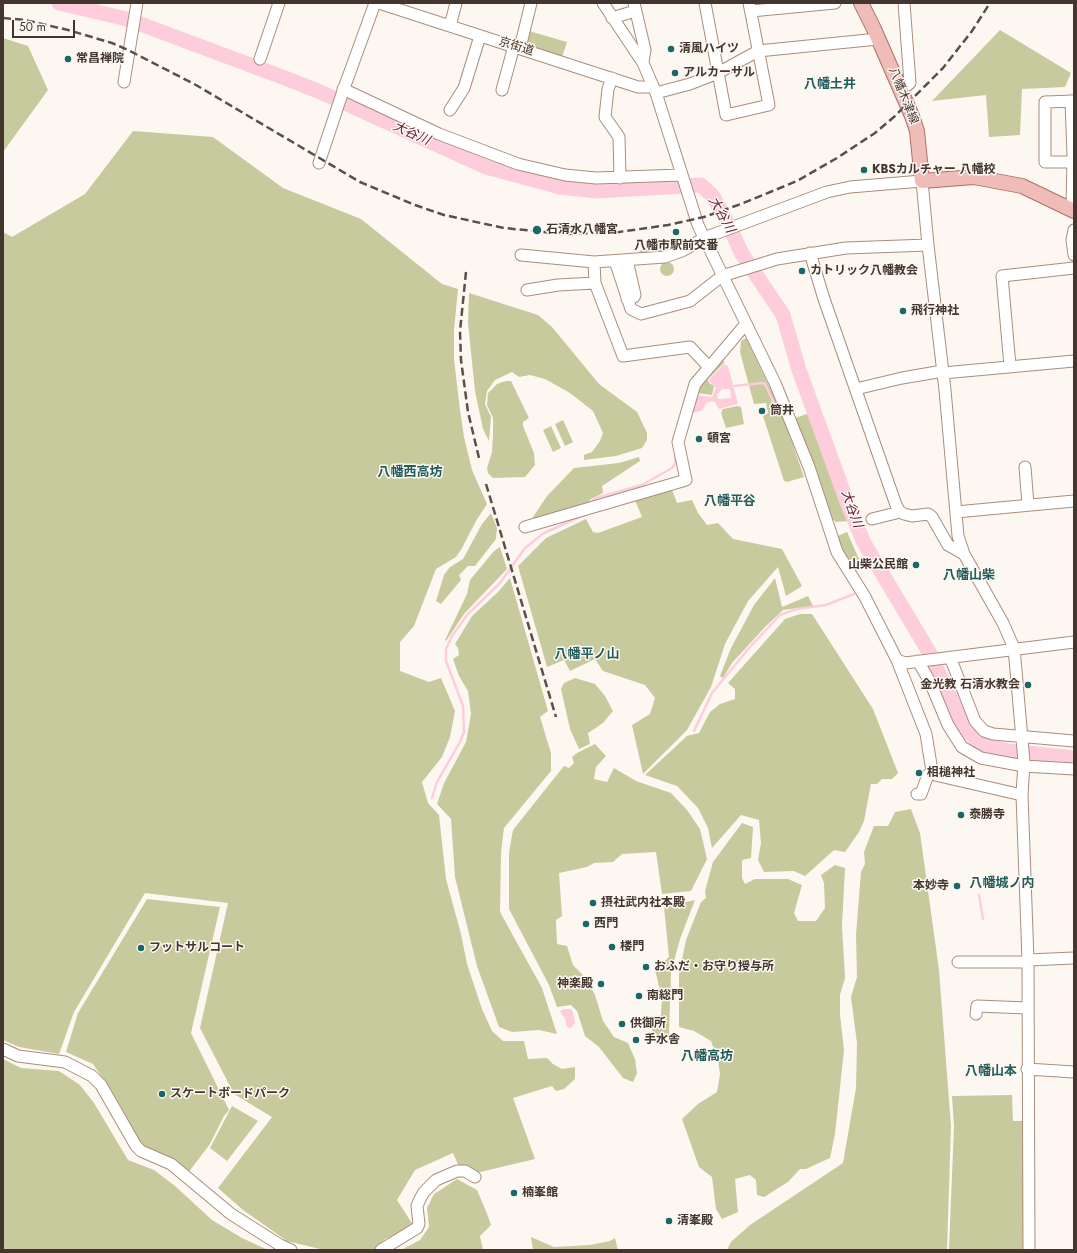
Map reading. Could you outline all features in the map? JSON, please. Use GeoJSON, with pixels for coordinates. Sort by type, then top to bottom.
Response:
{"type":"FeatureCollection","features":[{"type":"Feature","properties":{"kind":"main road","name":"八幡木津線"},"geometry":{"type":"LineString","coordinates":[[861,3],[901,90],[917,131],[922,181]]}},
{"type":"Feature","properties":{"kind":"main road"},"geometry":{"type":"LineString","coordinates":[[922,181],[974,177],[1022,186],[1073,211]]}},
{"type":"Feature","properties":{"kind":"street"},"geometry":{"type":"LineString","coordinates":[[260,60],[279,3]]}},
{"type":"Feature","properties":{"kind":"street"},"geometry":{"type":"LineString","coordinates":[[319,162],[343,90],[375,3]]}},
{"type":"Feature","properties":{"kind":"street","name":"京街道"},"geometry":{"type":"LineString","coordinates":[[379,3],[638,87],[655,90]]}},
{"type":"Feature","properties":{"kind":"street"},"geometry":{"type":"LineString","coordinates":[[450,26],[456,3]]}},
{"type":"Feature","properties":{"kind":"street"},"geometry":{"type":"LineString","coordinates":[[502,90],[531,3]]}},
{"type":"Feature","properties":{"kind":"street"},"geometry":{"type":"LineString","coordinates":[[604,3],[612,18],[639,54],[655,90],[681,177],[704,238],[745,325],[775,383],[809,467],[837,552],[865,598],[897,660],[926,734],[934,775],[1022,795]]}},
{"type":"Feature","properties":{"kind":"street"},"geometry":{"type":"LineString","coordinates":[[705,3],[726,115],[769,105],[750,7],[835,3]]}},
{"type":"Feature","properties":{"kind":"street"},"geometry":{"type":"LineString","coordinates":[[901,90],[910,83],[904,3]]}},
{"type":"Feature","properties":{"kind":"street"},"geometry":{"type":"LineString","coordinates":[[124,82],[137,6]]}},
{"type":"Feature","properties":{"kind":"street"},"geometry":{"type":"LineString","coordinates":[[612,18],[634,7],[645,50],[643,63]]}},
{"type":"Feature","properties":{"kind":"street"},"geometry":{"type":"LineString","coordinates":[[450,110],[464,88],[480,36]]}},
{"type":"Feature","properties":{"kind":"street"},"geometry":{"type":"LineString","coordinates":[[655,90],[690,84],[718,73],[758,51],[878,39]]}},
{"type":"Feature","properties":{"kind":"street"},"geometry":{"type":"LineString","coordinates":[[612,78],[608,89],[605,117],[619,137],[620,178]]}},
{"type":"Feature","properties":{"kind":"street"},"geometry":{"type":"LineString","coordinates":[[343,90],[439,134],[518,164],[565,175],[596,178],[681,177]]}},
{"type":"Feature","properties":{"kind":"street"},"geometry":{"type":"LineString","coordinates":[[1073,211],[1074,157],[1073,101],[1045,102],[1046,162],[1074,157]]}},
{"type":"Feature","properties":{"kind":"street"},"geometry":{"type":"LineString","coordinates":[[522,255],[594,262],[665,257],[684,250],[704,238],[826,192],[850,186],[922,181],[943,372],[958,536],[964,554],[1003,623],[1014,648],[1024,764],[1022,795],[1028,961],[1027,1069],[1029,1250]]}},
{"type":"Feature","properties":{"kind":"street"},"geometry":{"type":"LineString","coordinates":[[1074,230],[1072,240],[1074,255]]}},
{"type":"Feature","properties":{"kind":"street"},"geometry":{"type":"LineString","coordinates":[[615,261],[631,309],[641,314],[690,302],[722,276],[767,262],[810,253],[871,246],[928,245]]}},
{"type":"Feature","properties":{"kind":"street"},"geometry":{"type":"LineString","coordinates":[[810,253],[824,299],[896,505],[900,512]]}},
{"type":"Feature","properties":{"kind":"street"},"geometry":{"type":"LineString","coordinates":[[627,260],[636,295],[628,299]]}},
{"type":"Feature","properties":{"kind":"street"},"geometry":{"type":"LineString","coordinates":[[594,262],[595,283],[623,356],[690,347],[708,366]]}},
{"type":"Feature","properties":{"kind":"street"},"geometry":{"type":"LineString","coordinates":[[1010,366],[1002,276],[1074,268]]}},
{"type":"Feature","properties":{"kind":"street"},"geometry":{"type":"LineString","coordinates":[[527,290],[558,284],[595,283]]}},
{"type":"Feature","properties":{"kind":"street"},"geometry":{"type":"LineString","coordinates":[[525,527],[592,506],[686,480],[678,442],[695,384],[708,366],[745,325]]}},
{"type":"Feature","properties":{"kind":"street"},"geometry":{"type":"LineString","coordinates":[[856,389],[902,378],[943,372],[1074,361]]}},
{"type":"Feature","properties":{"kind":"street"},"geometry":{"type":"LineString","coordinates":[[1025,467],[1028,505]]}},
{"type":"Feature","properties":{"kind":"street"},"geometry":{"type":"LineString","coordinates":[[956,512],[1074,501]]}},
{"type":"Feature","properties":{"kind":"street"},"geometry":{"type":"LineString","coordinates":[[872,519],[900,512],[912,516],[928,514],[932,517],[948,545],[964,554]]}},
{"type":"Feature","properties":{"kind":"street"},"geometry":{"type":"LineString","coordinates":[[897,660],[905,663],[1014,648],[1074,642]]}},
{"type":"Feature","properties":{"kind":"street"},"geometry":{"type":"LineString","coordinates":[[948,657],[975,721],[984,731],[993,734],[1021,738],[1074,741]]}},
{"type":"Feature","properties":{"kind":"street"},"geometry":{"type":"LineString","coordinates":[[920,661],[948,725],[962,747],[981,758],[1074,769]]}},
{"type":"Feature","properties":{"kind":"street"},"geometry":{"type":"LineString","coordinates":[[917,794],[921,794],[928,774],[932,771]]}},
{"type":"Feature","properties":{"kind":"street"},"geometry":{"type":"LineString","coordinates":[[958,962],[1028,961],[1074,958]]}},
{"type":"Feature","properties":{"kind":"street"},"geometry":{"type":"LineString","coordinates":[[976,1014],[977,1006],[1027,1008]]}},
{"type":"Feature","properties":{"kind":"street"},"geometry":{"type":"LineString","coordinates":[[3,1049],[18,1056],[65,1062],[92,1076],[101,1085],[136,1146],[141,1151],[171,1164],[231,1214],[260,1234],[291,1250]]}},
{"type":"Feature","properties":{"kind":"street"},"geometry":{"type":"LineString","coordinates":[[1027,1069],[1074,1072]]}},
{"type":"Feature","properties":{"kind":"street"},"geometry":{"type":"LineString","coordinates":[[381,1250],[417,1228],[419,1224],[418,1206],[420,1199],[424,1192],[436,1180],[457,1171],[464,1171],[475,1177]]}},
{"type":"Feature","properties":{"kind":"green space"},"geometry":{"type":"Polygon","coordinates":[[[1000,30],[1071,73],[1065,87],[1022,89],[1020,135],[989,137],[986,95],[932,101],[1000,30]]]}},
{"type":"Feature","properties":{"kind":"green space"},"geometry":{"type":"Polygon","coordinates":[[[529,31],[567,42],[562,57],[525,46],[529,31]]]}},
{"type":"Feature","properties":{"kind":"green space"},"geometry":{"type":"Polygon","coordinates":[[[3,38],[28,46],[48,90],[3,152],[3,38]]]}},
{"type":"Feature","properties":{"kind":"green space"},"geometry":{"type":"Polygon","coordinates":[[[133,131],[213,137],[283,188],[361,219],[442,284],[458,289],[454,330],[454,359],[460,410],[464,437],[472,470],[487,504],[456,557],[436,569],[414,626],[400,642],[400,671],[429,682],[441,678],[455,711],[450,737],[442,757],[422,782],[428,803],[439,815],[446,879],[461,934],[467,964],[482,1009],[492,1031],[503,1041],[524,1041],[528,1059],[547,1058],[553,1064],[562,1069],[575,1067],[575,1079],[564,1089],[556,1091],[552,1086],[513,1098],[535,1159],[476,1173],[459,1167],[453,1153],[415,1170],[397,1200],[413,1225],[409,1229],[385,1239],[377,1248],[371,1250],[324,1250],[287,1241],[243,1210],[218,1188],[272,1117],[234,1094],[200,1028],[228,903],[145,893],[74,1012],[59,1054],[19,1047],[3,1040],[3,232],[12,237],[85,194],[133,131]]]}},
{"type":"Feature","properties":{"kind":"green space"},"geometry":{"type":"Polygon","coordinates":[[[674,244],[676,249],[662,253],[641,255],[639,251],[674,244]]]}},
{"type":"Feature","properties":{"kind":"green space"},"geometry":{"type":"Polygon","coordinates":[[[667,262],[672,264],[674,269],[672,274],[667,276],[662,274],[660,269],[662,264],[667,262]]]}},
{"type":"Feature","properties":{"kind":"green space"},"geometry":{"type":"Polygon","coordinates":[[[469,293],[538,315],[552,327],[599,384],[637,412],[647,433],[647,440],[642,448],[616,456],[584,460],[584,455],[592,452],[600,441],[603,433],[593,411],[570,393],[545,379],[530,375],[519,377],[512,372],[495,380],[487,391],[485,404],[491,417],[489,441],[483,429],[475,391],[468,323],[469,293]]]}},
{"type":"Feature","properties":{"kind":"green space"},"geometry":{"type":"Polygon","coordinates":[[[746,338],[781,411],[804,477],[787,482],[784,481],[763,416],[768,413],[766,403],[754,404],[740,352],[741,341],[746,338]]]}},
{"type":"Feature","properties":{"kind":"green space"},"geometry":{"type":"Polygon","coordinates":[[[723,357],[724,363],[708,379],[709,383],[714,386],[712,395],[697,393],[698,387],[723,357]]]}},
{"type":"Feature","properties":{"kind":"green space"},"geometry":{"type":"Polygon","coordinates":[[[511,381],[529,418],[523,422],[523,426],[534,453],[535,465],[525,477],[493,478],[488,473],[487,468],[492,452],[493,434],[493,418],[487,405],[488,393],[497,384],[511,381]]]}},
{"type":"Feature","properties":{"kind":"green space"},"geometry":{"type":"Polygon","coordinates":[[[738,406],[741,407],[744,424],[726,428],[721,413],[723,409],[738,406]]]}},
{"type":"Feature","properties":{"kind":"green space"},"geometry":{"type":"Polygon","coordinates":[[[809,413],[849,521],[836,522],[830,517],[793,419],[809,413]]]}},
{"type":"Feature","properties":{"kind":"green space"},"geometry":{"type":"Polygon","coordinates":[[[563,420],[573,442],[565,446],[555,424],[563,420]]]}},
{"type":"Feature","properties":{"kind":"green space"},"geometry":{"type":"Polygon","coordinates":[[[551,426],[561,448],[553,452],[543,430],[551,426]]]}},
{"type":"Feature","properties":{"kind":"green space"},"geometry":{"type":"Polygon","coordinates":[[[639,457],[640,461],[602,486],[603,493],[591,499],[588,503],[531,520],[547,496],[574,468],[619,463],[639,457]]]}},
{"type":"Feature","properties":{"kind":"green space"},"geometry":{"type":"Polygon","coordinates":[[[671,487],[677,503],[692,500],[698,513],[707,525],[718,523],[733,539],[782,549],[802,586],[786,596],[778,567],[748,601],[725,644],[711,687],[687,730],[643,774],[632,725],[650,714],[655,698],[645,685],[603,671],[595,659],[570,671],[564,660],[547,667],[518,566],[546,538],[586,519],[593,532],[598,533],[642,517],[634,498],[671,487]]]}},
{"type":"Feature","properties":{"kind":"green space"},"geometry":{"type":"Polygon","coordinates":[[[491,513],[497,528],[496,539],[475,566],[468,566],[459,575],[461,580],[441,604],[436,601],[444,575],[450,567],[463,559],[482,524],[491,513]]]}},
{"type":"Feature","properties":{"kind":"green space"},"geometry":{"type":"Polygon","coordinates":[[[847,532],[863,568],[855,571],[840,545],[838,536],[847,532]]]}},
{"type":"Feature","properties":{"kind":"green space"},"geometry":{"type":"Polygon","coordinates":[[[500,547],[507,569],[464,614],[446,641],[445,640],[467,594],[470,580],[494,551],[500,547]]]}},
{"type":"Feature","properties":{"kind":"green space"},"geometry":{"type":"Polygon","coordinates":[[[510,578],[548,711],[540,717],[551,753],[551,771],[504,828],[501,853],[500,912],[542,988],[557,1034],[539,1030],[512,1032],[499,1027],[477,966],[455,877],[451,819],[437,804],[444,783],[466,742],[471,714],[468,691],[459,676],[453,659],[459,655],[458,648],[455,644],[472,616],[498,592],[510,578]]]}},
{"type":"Feature","properties":{"kind":"green space"},"geometry":{"type":"Polygon","coordinates":[[[775,578],[782,607],[808,596],[813,606],[783,610],[732,663],[723,678],[720,676],[731,648],[754,605],[775,578]]]}},
{"type":"Feature","properties":{"kind":"green space"},"geometry":{"type":"Polygon","coordinates":[[[800,614],[812,614],[873,709],[898,773],[892,779],[882,779],[877,784],[871,784],[864,821],[859,832],[845,852],[834,850],[805,876],[794,871],[764,872],[758,860],[761,843],[759,820],[741,815],[712,848],[708,828],[698,808],[677,786],[645,775],[687,736],[699,733],[710,712],[720,704],[735,699],[735,689],[728,683],[785,619],[800,614]]]}},
{"type":"Feature","properties":{"kind":"green space"},"geometry":{"type":"Polygon","coordinates":[[[575,678],[595,684],[605,696],[613,711],[603,723],[588,733],[590,744],[579,749],[570,729],[561,689],[564,683],[575,678]]]}},
{"type":"Feature","properties":{"kind":"green space"},"geometry":{"type":"Polygon","coordinates":[[[595,744],[606,756],[596,767],[594,779],[607,782],[614,768],[636,781],[671,793],[687,810],[700,829],[707,859],[691,891],[662,894],[656,852],[622,854],[613,862],[594,863],[587,867],[559,873],[562,916],[556,920],[557,944],[567,946],[573,965],[586,978],[595,995],[603,1021],[614,1037],[628,1043],[635,1059],[637,1073],[633,1082],[623,1078],[599,1047],[585,1036],[577,1011],[571,1005],[557,1007],[549,985],[509,909],[509,853],[513,830],[564,766],[569,768],[574,763],[572,757],[595,744]]]}},
{"type":"Feature","properties":{"kind":"green space"},"geometry":{"type":"Polygon","coordinates":[[[911,809],[920,833],[939,970],[951,1126],[947,1250],[727,1250],[731,1242],[750,1225],[843,1163],[856,1088],[857,1043],[851,997],[857,977],[856,935],[861,872],[865,864],[864,852],[874,826],[888,826],[895,812],[911,809]]]}},
{"type":"Feature","properties":{"kind":"green space"},"geometry":{"type":"Polygon","coordinates":[[[742,823],[753,827],[751,858],[742,860],[742,878],[745,884],[755,879],[788,879],[802,885],[794,913],[798,921],[816,921],[825,908],[824,883],[821,875],[835,865],[845,868],[842,926],[845,978],[840,995],[840,1015],[844,1050],[835,1134],[830,1158],[806,1169],[800,1169],[788,1182],[764,1197],[757,1195],[756,1180],[750,1175],[735,1179],[738,1212],[722,1219],[716,1209],[712,1177],[699,1167],[682,1119],[698,1104],[717,1092],[720,1074],[718,1060],[711,1041],[694,1031],[679,1027],[679,975],[686,940],[701,902],[706,898],[705,891],[713,862],[742,823]]]}},
{"type":"Feature","properties":{"kind":"green space"},"geometry":{"type":"Polygon","coordinates":[[[147,899],[220,907],[191,1033],[229,1110],[224,1116],[210,1144],[188,1173],[142,1146],[116,1098],[93,1064],[66,1052],[78,1013],[147,899]]]}},
{"type":"Feature","properties":{"kind":"green space"},"geometry":{"type":"Polygon","coordinates":[[[695,900],[680,939],[671,972],[669,1035],[657,1045],[652,1030],[652,1023],[661,1015],[662,998],[655,970],[669,957],[664,907],[695,900]]]}},
{"type":"Feature","properties":{"kind":"green space"},"geometry":{"type":"Polygon","coordinates":[[[3,1059],[21,1068],[59,1071],[80,1085],[94,1103],[128,1160],[154,1170],[175,1186],[212,1220],[242,1238],[268,1250],[3,1250],[3,1059]]]}},
{"type":"Feature","properties":{"kind":"green space"},"geometry":{"type":"Polygon","coordinates":[[[1012,1095],[1013,1121],[1024,1121],[1024,1250],[949,1250],[954,1126],[952,1096],[1012,1095]]]}},
{"type":"Feature","properties":{"kind":"green space"},"geometry":{"type":"Polygon","coordinates":[[[232,1106],[258,1121],[227,1161],[210,1148],[232,1106]]]}},
{"type":"Feature","properties":{"kind":"green space"},"geometry":{"type":"Polygon","coordinates":[[[457,1179],[477,1190],[486,1211],[491,1225],[480,1236],[483,1250],[401,1250],[420,1240],[429,1227],[427,1208],[434,1194],[457,1179]]]}},
{"type":"Feature","properties":{"kind":"green space"},"geometry":{"type":"Polygon","coordinates":[[[531,1237],[554,1247],[590,1245],[610,1241],[615,1238],[618,1250],[533,1250],[531,1237]]]}},
{"type":"Feature","properties":{"kind":"shaded area"},"geometry":{"type":"Polygon","coordinates":[[[724,364],[728,366],[738,404],[719,409],[714,401],[706,403],[703,410],[693,413],[698,395],[712,397],[716,388],[709,379],[724,364]],[[722,389],[717,395],[718,399],[731,398],[730,389],[722,389]]]}},
{"type":"Feature","properties":{"kind":"shaded area"},"geometry":{"type":"Polygon","coordinates":[[[564,1009],[571,1009],[573,1012],[575,1023],[571,1028],[567,1027],[565,1019],[560,1011],[564,1009]]]}},
{"type":"Feature","properties":{"kind":"waterway","name":"大谷川"},"geometry":{"type":"LineString","coordinates":[[59,3],[127,19],[285,78],[318,91],[486,167],[560,187],[596,191],[701,185],[713,196],[742,254],[783,315],[799,370],[847,502],[864,543],[929,652],[965,729],[983,745],[1009,751],[1074,758]]}},
{"type":"Feature","properties":{"kind":"waterway"},"geometry":{"type":"LineString","coordinates":[[734,386],[765,384],[777,409]]}},
{"type":"Feature","properties":{"kind":"waterway"},"geometry":{"type":"LineString","coordinates":[[593,504],[593,500],[596,498],[642,485],[672,468],[675,464],[676,453]]}},
{"type":"Feature","properties":{"kind":"waterway"},"geometry":{"type":"LineString","coordinates":[[432,798],[437,782],[460,742],[464,732],[463,706],[446,661],[446,649],[452,636],[467,615],[500,583],[525,548],[544,533],[584,515]]}},
{"type":"Feature","properties":{"kind":"waterway"},"geometry":{"type":"LineString","coordinates":[[694,731],[712,693],[749,648],[780,615],[797,609],[826,605],[854,594]]}},
{"type":"Feature","properties":{"kind":"waterway"},"geometry":{"type":"LineString","coordinates":[[979,895],[983,919]]}},
{"type":"Feature","properties":{"kind":"railway"},"geometry":{"type":"LineString","coordinates":[[3,18],[25,20],[68,30],[112,43],[130,51],[196,85],[360,182],[415,205],[444,215],[504,228],[565,234],[619,232],[668,225],[704,217],[741,204],[797,181],[837,158],[875,133],[895,116],[943,68],[972,31],[990,3]]}},
{"type":"Feature","properties":{"kind":"railway"},"geometry":{"type":"LineString","coordinates":[[466,272],[460,331],[461,360],[468,412],[479,458]]}},
{"type":"Feature","properties":{"kind":"railway"},"geometry":{"type":"LineString","coordinates":[[486,484],[556,717]]}},
{"type":"Feature","properties":{"kind":"place","name":"清風ハイツ"},"geometry":{"type":"Point","coordinates":[671,49]}},
{"type":"Feature","properties":{"kind":"place","name":"常昌禅院"},"geometry":{"type":"Point","coordinates":[68,59]}},
{"type":"Feature","properties":{"kind":"place","name":"アルカーサル"},"geometry":{"type":"Point","coordinates":[675,73]}},
{"type":"Feature","properties":{"kind":"place","name":"KBSカルチャー 八幡校"},"geometry":{"type":"Point","coordinates":[864,170]}},
{"type":"Feature","properties":{"kind":"place","name":"石清水八幡宮"},"geometry":{"type":"Point","coordinates":[537,230]}},
{"type":"Feature","properties":{"kind":"place","name":"八幡市駅前交番"},"geometry":{"type":"Point","coordinates":[676,232]}},
{"type":"Feature","properties":{"kind":"place","name":"カトリック八幡教会"},"geometry":{"type":"Point","coordinates":[802,271]}},
{"type":"Feature","properties":{"kind":"place","name":"飛行神社"},"geometry":{"type":"Point","coordinates":[903,311]}},
{"type":"Feature","properties":{"kind":"place","name":"筒井"},"geometry":{"type":"Point","coordinates":[762,411]}},
{"type":"Feature","properties":{"kind":"place","name":"頓宮"},"geometry":{"type":"Point","coordinates":[699,439]}},
{"type":"Feature","properties":{"kind":"place","name":"山柴公民館"},"geometry":{"type":"Point","coordinates":[916,565]}},
{"type":"Feature","properties":{"kind":"place","name":"金光教 石清水教会"},"geometry":{"type":"Point","coordinates":[1028,685]}},
{"type":"Feature","properties":{"kind":"place","name":"相槌神社"},"geometry":{"type":"Point","coordinates":[919,773]}},
{"type":"Feature","properties":{"kind":"place","name":"泰勝寺"},"geometry":{"type":"Point","coordinates":[961,815]}},
{"type":"Feature","properties":{"kind":"place","name":"本妙寺"},"geometry":{"type":"Point","coordinates":[957,886]}},
{"type":"Feature","properties":{"kind":"place","name":"摂社武内社本殿"},"geometry":{"type":"Point","coordinates":[593,903]}},
{"type":"Feature","properties":{"kind":"place","name":"西門"},"geometry":{"type":"Point","coordinates":[586,924]}},
{"type":"Feature","properties":{"kind":"place","name":"楼門"},"geometry":{"type":"Point","coordinates":[612,947]}},
{"type":"Feature","properties":{"kind":"place","name":"フットサルコート"},"geometry":{"type":"Point","coordinates":[141,948]}},
{"type":"Feature","properties":{"kind":"place","name":"おふだ・お守り授与所"},"geometry":{"type":"Point","coordinates":[646,967]}},
{"type":"Feature","properties":{"kind":"place","name":"神楽殿"},"geometry":{"type":"Point","coordinates":[601,984]}},
{"type":"Feature","properties":{"kind":"place","name":"南総門"},"geometry":{"type":"Point","coordinates":[639,996]}},
{"type":"Feature","properties":{"kind":"place","name":"供御所"},"geometry":{"type":"Point","coordinates":[622,1024]}},
{"type":"Feature","properties":{"kind":"place","name":"手水舎"},"geometry":{"type":"Point","coordinates":[636,1040]}},
{"type":"Feature","properties":{"kind":"place","name":"スケートボードパーク"},"geometry":{"type":"Point","coordinates":[162,1094]}},
{"type":"Feature","properties":{"kind":"place","name":"楠峯館"},"geometry":{"type":"Point","coordinates":[514,1193]}},
{"type":"Feature","properties":{"kind":"place","name":"清峯殿"},"geometry":{"type":"Point","coordinates":[669,1221]}},
{"type":"Feature","properties":{"kind":"district","name":"八幡土井"},"geometry":{"type":"Point","coordinates":[830,85]}},
{"type":"Feature","properties":{"kind":"district","name":"八幡西高坊"},"geometry":{"type":"Point","coordinates":[410,473]}},
{"type":"Feature","properties":{"kind":"district","name":"八幡平谷"},"geometry":{"type":"Point","coordinates":[730,502]}},
{"type":"Feature","properties":{"kind":"district","name":"八幡山柴"},"geometry":{"type":"Point","coordinates":[969,576]}},
{"type":"Feature","properties":{"kind":"district","name":"八幡平ノ山"},"geometry":{"type":"Point","coordinates":[587,655]}},
{"type":"Feature","properties":{"kind":"district","name":"八幡城ノ内"},"geometry":{"type":"Point","coordinates":[1002,884]}},
{"type":"Feature","properties":{"kind":"district","name":"八幡高坊"},"geometry":{"type":"Point","coordinates":[707,1057]}},
{"type":"Feature","properties":{"kind":"district","name":"八幡山本"},"geometry":{"type":"Point","coordinates":[991,1072]}}]}
